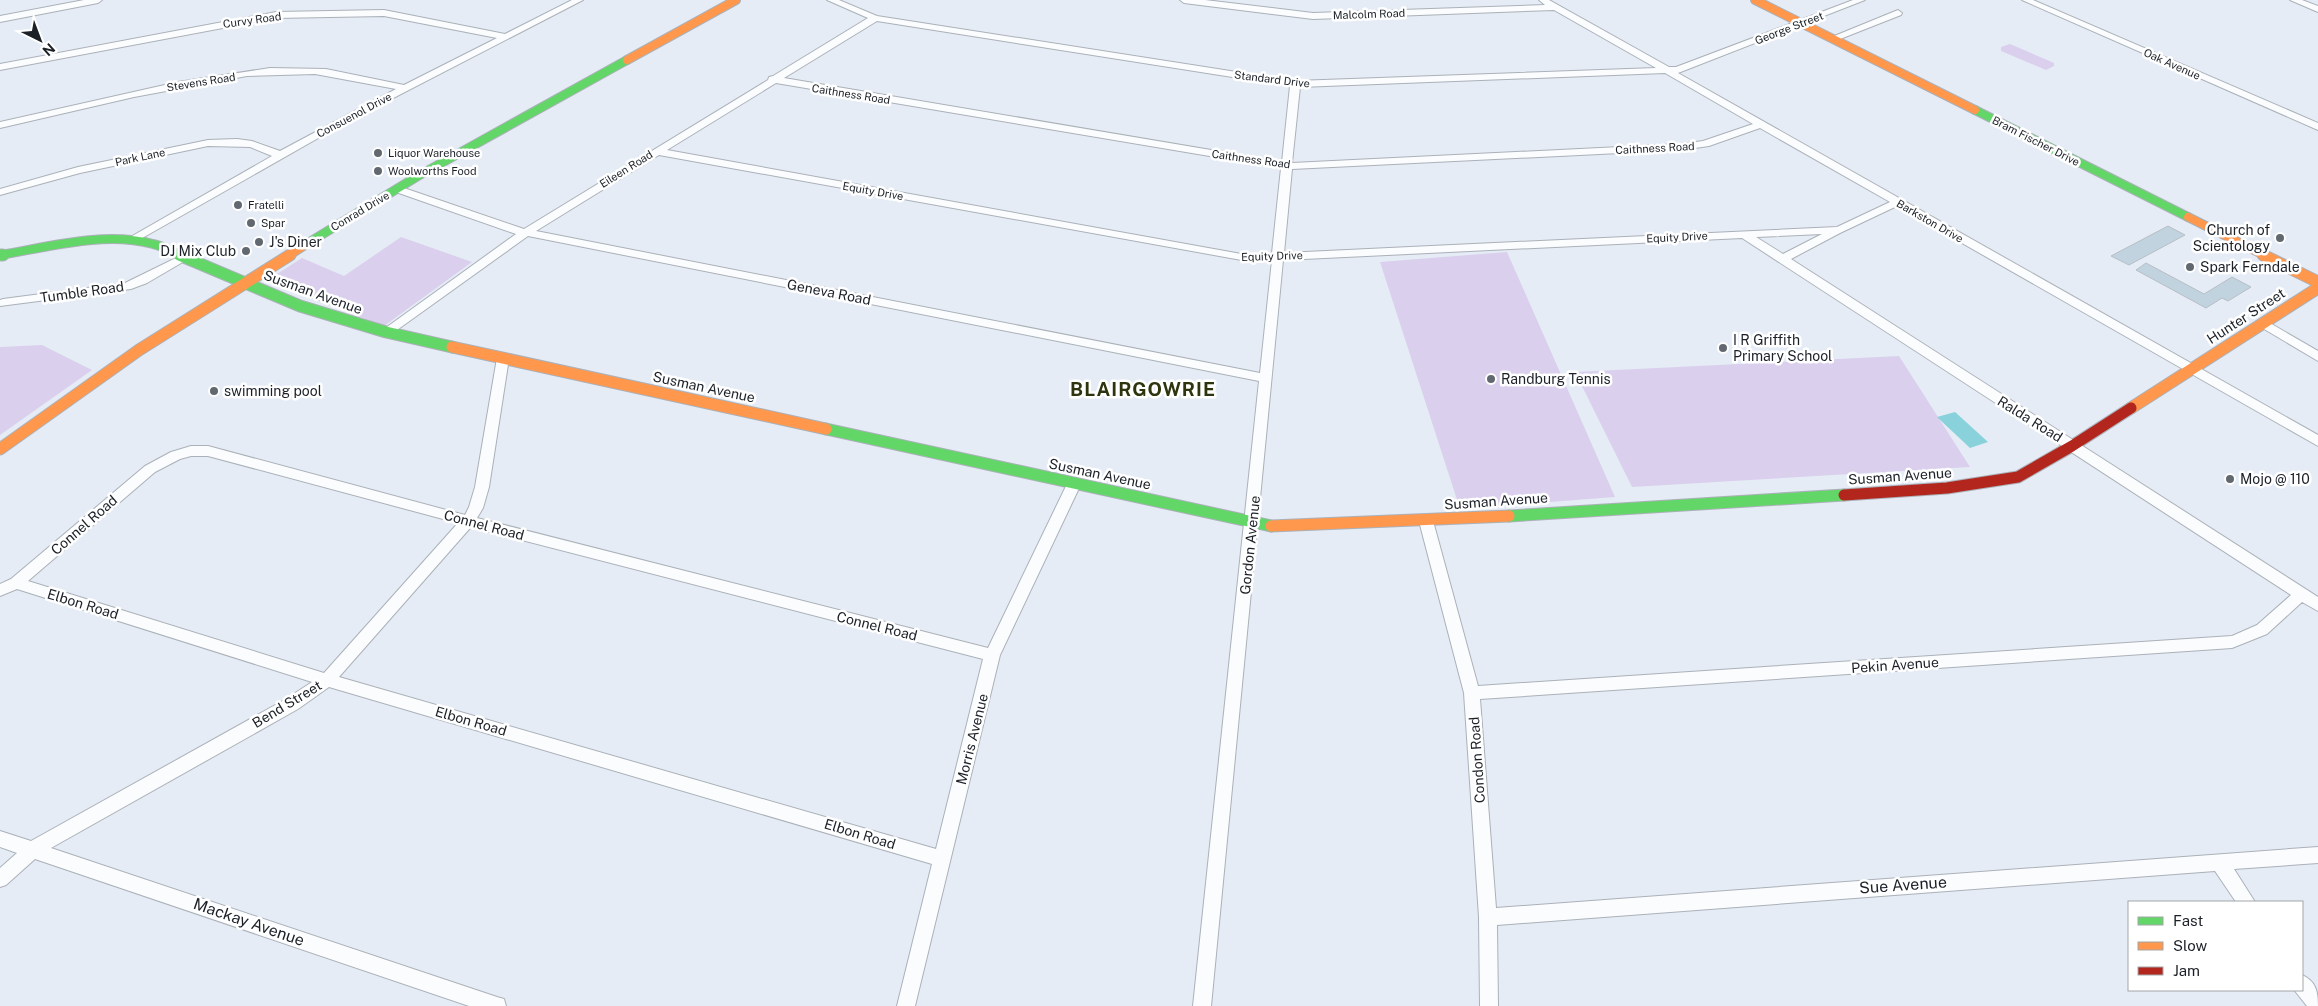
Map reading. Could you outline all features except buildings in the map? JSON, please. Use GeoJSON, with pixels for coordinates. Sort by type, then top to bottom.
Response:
{"type":"FeatureCollection","features":[{"type":"Feature","properties":{"kind":"street"},"geometry":{"type":"LineString","coordinates":[[0,19],[98,0]]}},
{"type":"Feature","properties":{"kind":"street","name":"Consuenol Drive"},"geometry":{"type":"LineString","coordinates":[[132,238],[404,88],[579,0]]}},
{"type":"Feature","properties":{"kind":"street","name":"Conrad Drive"},"geometry":{"type":"LineString","coordinates":[[0,449],[139,350],[397,189],[736,0]]}},
{"type":"Feature","properties":{"kind":"street","name":"Standard Drive"},"geometry":{"type":"LineString","coordinates":[[831,0],[875,18],[1295,84],[1667,71],[1686,67],[1717,55]]}},
{"type":"Feature","properties":{"kind":"street","name":"Malcolm Road"},"geometry":{"type":"LineString","coordinates":[[1184,0],[1313,16],[1556,8]]}},
{"type":"Feature","properties":{"kind":"street","name":"Barkston Drive"},"geometry":{"type":"LineString","coordinates":[[1543,0],[2318,442]]}},
{"type":"Feature","properties":{"kind":"street","name":"Bram Fischer Drive"},"geometry":{"type":"LineString","coordinates":[[1755,0],[2318,282]]}},
{"type":"Feature","properties":{"kind":"street","name":"George Street"},"geometry":{"type":"LineString","coordinates":[[1717,55],[1861,0]]}},
{"type":"Feature","properties":{"kind":"street","name":"Oak Avenue"},"geometry":{"type":"LineString","coordinates":[[2026,0],[2318,127]]}},
{"type":"Feature","properties":{"kind":"street"},"geometry":{"type":"LineString","coordinates":[[2294,0],[2318,9]]}},
{"type":"Feature","properties":{"kind":"street","name":"Curvy Road"},"geometry":{"type":"LineString","coordinates":[[0,67],[276,15],[384,13],[506,37]]}},
{"type":"Feature","properties":{"kind":"street"},"geometry":{"type":"LineString","coordinates":[[1832,38],[1898,13]]}},
{"type":"Feature","properties":{"kind":"street","name":"Eileen Road"},"geometry":{"type":"LineString","coordinates":[[386,332],[526,232],[772,79],[875,18]]}},
{"type":"Feature","properties":{"kind":"street","name":"Stevens Road"},"geometry":{"type":"LineString","coordinates":[[0,125],[54,111],[168,87],[228,77],[301,71],[325,72],[404,88]]}},
{"type":"Feature","properties":{"kind":"street","name":"Caithness Road"},"geometry":{"type":"LineString","coordinates":[[772,79],[1288,166],[1681,147],[1705,144],[1761,124]]}},
{"type":"Feature","properties":{"kind":"street","name":"Gordon Avenue"},"geometry":{"type":"LineString","coordinates":[[1202,1006],[1295,84]]}},
{"type":"Feature","properties":{"kind":"street","name":"Park Lane"},"geometry":{"type":"LineString","coordinates":[[0,192],[78,170],[208,143],[237,142],[252,144],[280,155]]}},
{"type":"Feature","properties":{"kind":"street","name":"Equity Drive"},"geometry":{"type":"LineString","coordinates":[[655,152],[1243,258],[1742,233],[1839,230]]}},
{"type":"Feature","properties":{"kind":"street","name":"Geneva Road"},"geometry":{"type":"LineString","coordinates":[[397,189],[487,221],[526,232],[1266,378]]}},
{"type":"Feature","properties":{"kind":"street","name":"Equity Drive"},"geometry":{"type":"LineString","coordinates":[[1781,260],[1898,202]]}},
{"type":"Feature","properties":{"kind":"street","name":"Ralda Road"},"geometry":{"type":"LineString","coordinates":[[1742,233],[1781,260],[2318,605]]}},
{"type":"Feature","properties":{"kind":"street","name":"Susman Avenue"},"geometry":{"type":"LineString","coordinates":[[0,255],[96,241],[132,238],[154,244],[322,314],[386,332],[1252,523],[1280,527],[1426,521],[1981,485],[2018,477],[2072,446],[2191,369]]}},
{"type":"Feature","properties":{"kind":"street","name":"Tumble Road"},"geometry":{"type":"LineString","coordinates":[[4,303],[127,286],[143,280],[184,257]]}},
{"type":"Feature","properties":{"kind":"street","name":"Hunter Street"},"geometry":{"type":"LineString","coordinates":[[2191,369],[2318,288]]}},
{"type":"Feature","properties":{"kind":"street"},"geometry":{"type":"LineString","coordinates":[[2260,325],[2318,357]]}},
{"type":"Feature","properties":{"kind":"street","name":"Bend Street"},"geometry":{"type":"LineString","coordinates":[[0,879],[33,849],[292,704],[327,680],[468,521],[476,508],[482,487],[503,358]]}},
{"type":"Feature","properties":{"kind":"street","name":"Connel Road"},"geometry":{"type":"LineString","coordinates":[[16,583],[150,469],[170,458],[190,451],[222,453],[468,521],[992,656]]}},
{"type":"Feature","properties":{"kind":"street","name":"Morris Avenue"},"geometry":{"type":"LineString","coordinates":[[906,1006],[992,656],[1074,484]]}},
{"type":"Feature","properties":{"kind":"street","name":"Condon Road"},"geometry":{"type":"LineString","coordinates":[[1426,521],[1472,693],[1488,917],[1488,1006]]}},
{"type":"Feature","properties":{"kind":"street"},"geometry":{"type":"LineString","coordinates":[[0,590],[16,583]]}},
{"type":"Feature","properties":{"kind":"street","name":"Elbon Road"},"geometry":{"type":"LineString","coordinates":[[16,583],[327,680],[943,859]]}},
{"type":"Feature","properties":{"kind":"street","name":"Pekin Avenue"},"geometry":{"type":"LineString","coordinates":[[1472,693],[2232,642],[2261,632],[2300,594]]}},
{"type":"Feature","properties":{"kind":"street","name":"Mackay Avenue"},"geometry":{"type":"LineString","coordinates":[[0,839],[497,1006]]}},
{"type":"Feature","properties":{"kind":"street","name":"Sue Avenue"},"geometry":{"type":"LineString","coordinates":[[1488,917],[2220,864],[2318,855]]}},
{"type":"Feature","properties":{"kind":"street"},"geometry":{"type":"LineString","coordinates":[[2220,864],[2245,901]]}},
{"type":"Feature","properties":{"kind":"street"},"geometry":{"type":"LineString","coordinates":[[2303,985],[2318,1006]]}},
{"type":"Feature","properties":{"kind":"shaded area"},"geometry":{"type":"Polygon","coordinates":[[[2010,44],[2054,63],[2054,66],[2046,70],[2001,51],[2001,47],[2010,44]]]}},
{"type":"Feature","properties":{"kind":"shaded area"},"geometry":{"type":"Polygon","coordinates":[[[401,237],[472,262],[384,326],[266,281],[302,258],[344,276],[401,237]]]}},
{"type":"Feature","properties":{"kind":"shaded area","name":"Randburg Tennis"},"geometry":{"type":"Polygon","coordinates":[[[1507,252],[1615,497],[1460,509],[1380,262],[1507,252]]]}},
{"type":"Feature","properties":{"kind":"shaded area"},"geometry":{"type":"Polygon","coordinates":[[[42,345],[92,370],[0,435],[0,347],[42,345]]]}},
{"type":"Feature","properties":{"kind":"shaded area"},"geometry":{"type":"Polygon","coordinates":[[[1899,356],[1970,467],[1632,487],[1575,372],[1899,356]]]}},
{"type":"Feature","properties":{"kind":"water"},"geometry":{"type":"Polygon","coordinates":[[[1955,412],[1988,442],[1970,448],[1937,417],[1955,412]]]}},
{"type":"Feature","properties":{"kind":"traffic: fast"},"geometry":{"type":"LineString","coordinates":[[308,243],[418,176],[627,60]]}},
{"type":"Feature","properties":{"kind":"traffic: fast"},"geometry":{"type":"LineString","coordinates":[[1975,110],[2188,217]]}},
{"type":"Feature","properties":{"kind":"traffic: fast"},"geometry":{"type":"LineString","coordinates":[[0,255],[96,240],[135,241],[154,244],[300,306],[386,332],[452,347]]}},
{"type":"Feature","properties":{"kind":"traffic: fast"},"geometry":{"type":"LineString","coordinates":[[826,429],[1271,526]]}},
{"type":"Feature","properties":{"kind":"traffic: fast"},"geometry":{"type":"LineString","coordinates":[[1509,516],[1844,495]]}},
{"type":"Feature","properties":{"kind":"traffic: slow"},"geometry":{"type":"LineString","coordinates":[[627,60],[736,0]]}},
{"type":"Feature","properties":{"kind":"traffic: slow"},"geometry":{"type":"LineString","coordinates":[[1755,0],[1975,110]]}},
{"type":"Feature","properties":{"kind":"traffic: slow"},"geometry":{"type":"LineString","coordinates":[[2188,217],[2318,282]]}},
{"type":"Feature","properties":{"kind":"traffic: slow"},"geometry":{"type":"LineString","coordinates":[[0,449],[139,350],[308,243]]}},
{"type":"Feature","properties":{"kind":"traffic: slow"},"geometry":{"type":"LineString","coordinates":[[2131,408],[2318,288]]}},
{"type":"Feature","properties":{"kind":"traffic: slow"},"geometry":{"type":"LineString","coordinates":[[452,347],[826,429]]}},
{"type":"Feature","properties":{"kind":"traffic: slow"},"geometry":{"type":"LineString","coordinates":[[1271,526],[1426,521],[1509,516]]}},
{"type":"Feature","properties":{"kind":"traffic: jam"},"geometry":{"type":"LineString","coordinates":[[1844,495],[1947,488],[2018,477],[2072,446],[2131,408]]}},
{"type":"Feature","properties":{"kind":"place","name":"Liquor Warehouse"},"geometry":{"type":"Point","coordinates":[378,153]}},
{"type":"Feature","properties":{"kind":"place","name":"Woolworths Food"},"geometry":{"type":"Point","coordinates":[378,171]}},
{"type":"Feature","properties":{"kind":"place","name":"Fratelli"},"geometry":{"type":"Point","coordinates":[238,205]}},
{"type":"Feature","properties":{"kind":"place","name":"Spar"},"geometry":{"type":"Point","coordinates":[251,223]}},
{"type":"Feature","properties":{"kind":"place","name":"Church of Scientology"},"geometry":{"type":"Point","coordinates":[2280,238]}},
{"type":"Feature","properties":{"kind":"place","name":"J's Diner"},"geometry":{"type":"Point","coordinates":[259,242]}},
{"type":"Feature","properties":{"kind":"place","name":"DJ Mix Club"},"geometry":{"type":"Point","coordinates":[246,251]}},
{"type":"Feature","properties":{"kind":"place","name":"Spark Ferndale"},"geometry":{"type":"Point","coordinates":[2190,267]}},
{"type":"Feature","properties":{"kind":"place","name":"I R Griffith Primary School"},"geometry":{"type":"Point","coordinates":[1723,348]}},
{"type":"Feature","properties":{"kind":"place","name":"Randburg Tennis"},"geometry":{"type":"Point","coordinates":[1491,379]}},
{"type":"Feature","properties":{"kind":"place","name":"swimming pool"},"geometry":{"type":"Point","coordinates":[214,391]}},
{"type":"Feature","properties":{"kind":"place","name":"Mojo @ 110"},"geometry":{"type":"Point","coordinates":[2230,479]}},
{"type":"Feature","properties":{"kind":"district","name":"BLAIRGOWRIE"},"geometry":{"type":"Point","coordinates":[1143,389]}}]}
